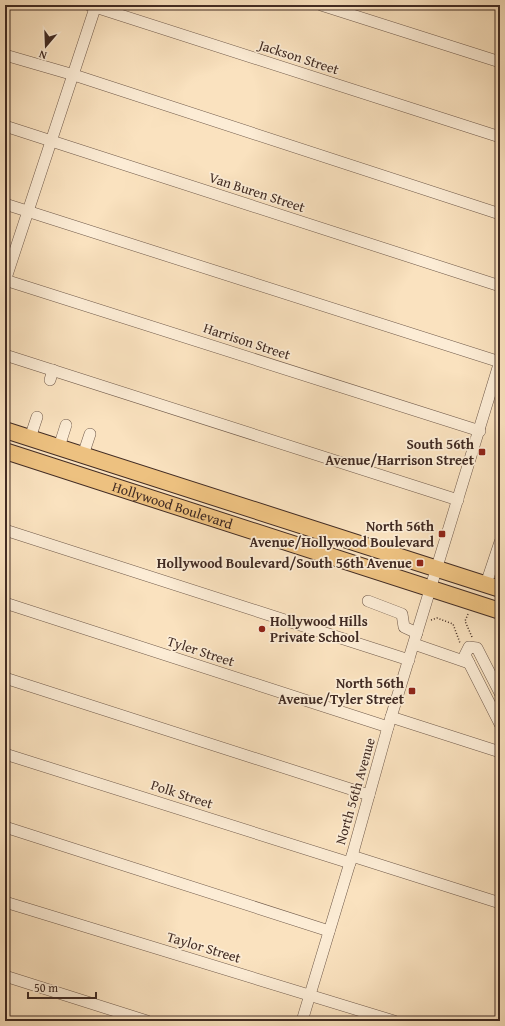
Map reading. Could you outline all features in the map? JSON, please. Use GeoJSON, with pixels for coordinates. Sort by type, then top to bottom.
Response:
{"type":"FeatureCollection","features":[{"type":"Feature","properties":{"kind":"highway","name":"Hollywood Boulevard"},"geometry":{"type":"LineString","coordinates":[[5,430],[493,586]]}},
{"type":"Feature","properties":{"kind":"highway","name":"Hollywood Boulevard"},"geometry":{"type":"LineString","coordinates":[[5,451],[500,611]]}},
{"type":"Feature","properties":{"kind":"street"},"geometry":{"type":"LineString","coordinates":[[321,5],[500,62]]}},
{"type":"Feature","properties":{"kind":"street"},"geometry":{"type":"LineString","coordinates":[[5,280],[74,75],[94,6]]}},
{"type":"Feature","properties":{"kind":"street","name":"Jackson Street"},"geometry":{"type":"LineString","coordinates":[[94,6],[500,137]]}},
{"type":"Feature","properties":{"kind":"street"},"geometry":{"type":"LineString","coordinates":[[5,55],[74,75],[500,214]]}},
{"type":"Feature","properties":{"kind":"street","name":"Van Buren Street"},"geometry":{"type":"LineString","coordinates":[[5,126],[500,286]]}},
{"type":"Feature","properties":{"kind":"street"},"geometry":{"type":"LineString","coordinates":[[5,204],[500,361]]}},
{"type":"Feature","properties":{"kind":"street","name":"Harrison Street"},"geometry":{"type":"LineString","coordinates":[[5,280],[480,431]]}},
{"type":"Feature","properties":{"kind":"street"},"geometry":{"type":"LineString","coordinates":[[5,355],[51,375],[458,500]]}},
{"type":"Feature","properties":{"kind":"street","name":"North 56th Avenue"},"geometry":{"type":"LineString","coordinates":[[302,1021],[351,860],[390,722],[480,431],[500,361]]}},
{"type":"Feature","properties":{"kind":"street"},"geometry":{"type":"LineString","coordinates":[[30,438],[37,417]]}},
{"type":"Feature","properties":{"kind":"street"},"geometry":{"type":"LineString","coordinates":[[59,447],[66,425]]}},
{"type":"Feature","properties":{"kind":"street"},"geometry":{"type":"LineString","coordinates":[[83,455],[90,434]]}},
{"type":"Feature","properties":{"kind":"street"},"geometry":{"type":"LineString","coordinates":[[5,530],[409,660]]}},
{"type":"Feature","properties":{"kind":"street"},"geometry":{"type":"LineString","coordinates":[[493,586],[500,542]]}},
{"type":"Feature","properties":{"kind":"street"},"geometry":{"type":"LineString","coordinates":[[368,601],[402,614],[404,627],[417,633]]}},
{"type":"Feature","properties":{"kind":"street","name":"Tyler Street"},"geometry":{"type":"LineString","coordinates":[[5,603],[390,722],[500,752]]}},
{"type":"Feature","properties":{"kind":"street"},"geometry":{"type":"LineString","coordinates":[[414,644],[467,659]]}},
{"type":"Feature","properties":{"kind":"street"},"geometry":{"type":"LineString","coordinates":[[500,693],[477,648],[469,647],[467,659],[500,724]]}},
{"type":"Feature","properties":{"kind":"street"},"geometry":{"type":"LineString","coordinates":[[5,678],[369,795]]}},
{"type":"Feature","properties":{"kind":"street","name":"Polk Street"},"geometry":{"type":"LineString","coordinates":[[5,754],[351,860],[500,902]]}},
{"type":"Feature","properties":{"kind":"street"},"geometry":{"type":"LineString","coordinates":[[5,827],[329,931]]}},
{"type":"Feature","properties":{"kind":"street","name":"Taylor Street"},"geometry":{"type":"LineString","coordinates":[[5,902],[394,1021]]}},
{"type":"Feature","properties":{"kind":"street"},"geometry":{"type":"LineString","coordinates":[[5,976],[147,1021]]}},
{"type":"Feature","properties":{"kind":"path"},"geometry":{"type":"LineString","coordinates":[[477,648],[466,621],[468,614],[485,606]]}},
{"type":"Feature","properties":{"kind":"path"},"geometry":{"type":"LineString","coordinates":[[421,622],[437,618],[453,624],[467,659]]}},
{"type":"Feature","properties":{"kind":"place","name":"South 56th Avenue/Harrison Street"},"geometry":{"type":"Point","coordinates":[482,452]}},
{"type":"Feature","properties":{"kind":"place","name":"North 56th Avenue/Hollywood Boulevard"},"geometry":{"type":"Point","coordinates":[442,534]}},
{"type":"Feature","properties":{"kind":"place","name":"Hollywood Boulevard/South 56th Avenue"},"geometry":{"type":"Point","coordinates":[420,563]}},
{"type":"Feature","properties":{"kind":"place","name":"Hollywood Hills Private School"},"geometry":{"type":"Point","coordinates":[262,629]}},
{"type":"Feature","properties":{"kind":"place","name":"North 56th Avenue/Tyler Street"},"geometry":{"type":"Point","coordinates":[412,691]}}]}
